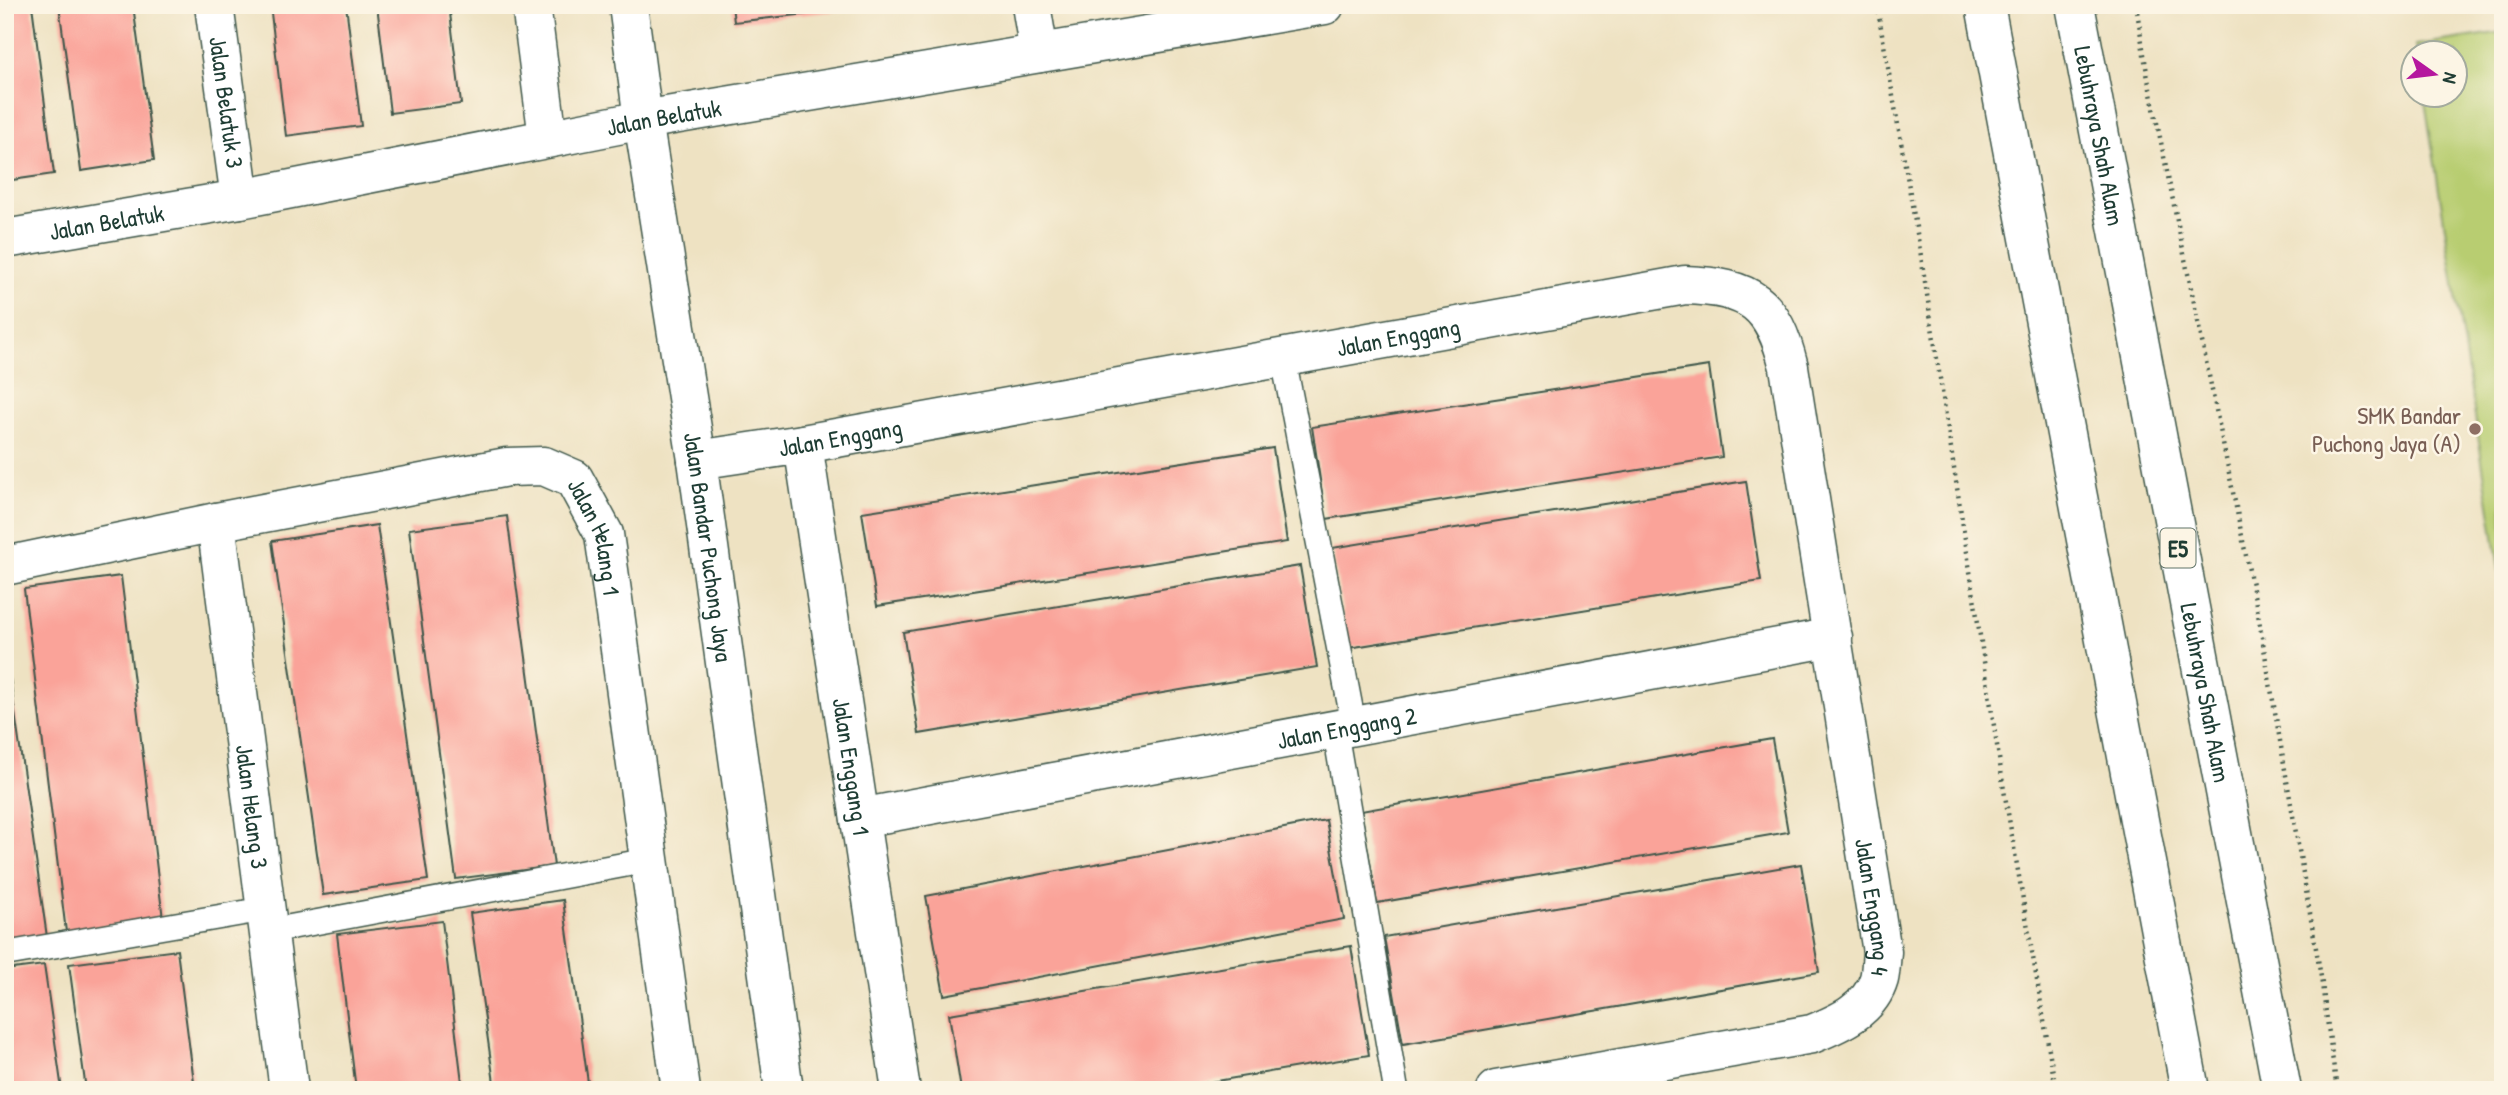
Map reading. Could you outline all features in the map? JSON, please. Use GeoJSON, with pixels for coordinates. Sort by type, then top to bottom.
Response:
{"type":"FeatureCollection","features":[{"type":"Feature","properties":{"kind":"main road","name":"Jalan Belatuk 3"},"geometry":{"type":"LineString","coordinates":[[214,5],[240,199]]}},
{"type":"Feature","properties":{"kind":"main road"},"geometry":{"type":"LineString","coordinates":[[531,5],[548,138]]}},
{"type":"Feature","properties":{"kind":"main road","name":"Jalan Bandar Puchong Jaya"},"geometry":{"type":"LineString","coordinates":[[628,5],[643,120],[696,460],[784,1090]]}},
{"type":"Feature","properties":{"kind":"main road"},"geometry":{"type":"LineString","coordinates":[[1031,5],[1039,53]]}},
{"type":"Feature","properties":{"kind":"main road","name":"Jalan Belatuk"},"geometry":{"type":"LineString","coordinates":[[5,239],[240,199],[643,120],[1325,5]]}},
{"type":"Feature","properties":{"kind":"main road"},"geometry":{"type":"LineString","coordinates":[[1985,5],[2190,1090]]}},
{"type":"Feature","properties":{"kind":"main road","name":"Lebuhraya Shah Alam"},"geometry":{"type":"LineString","coordinates":[[2075,5],[2282,1090]]}},
{"type":"Feature","properties":{"kind":"main road","name":"Jalan Enggang"},"geometry":{"type":"LineString","coordinates":[[696,460],[803,444],[1685,285],[1712,286],[1743,293],[1768,312],[1781,337],[1789,368],[1833,637]]}},
{"type":"Feature","properties":{"kind":"main road","name":"Jalan Enggang 1"},"geometry":{"type":"LineString","coordinates":[[803,444],[901,1090]]}},
{"type":"Feature","properties":{"kind":"main road","name":"Jalan Helang 1"},"geometry":{"type":"LineString","coordinates":[[5,566],[216,522],[507,467],[544,466],[575,479],[604,534],[681,1090]]}},
{"type":"Feature","properties":{"kind":"main road","name":"Jalan Helang 3"},"geometry":{"type":"LineString","coordinates":[[216,522],[289,1090]]}},
{"type":"Feature","properties":{"kind":"main road","name":"Jalan Enggang 2"},"geometry":{"type":"LineString","coordinates":[[860,818],[1833,637]]}},
{"type":"Feature","properties":{"kind":"main road","name":"Jalan Enggang 4"},"geometry":{"type":"LineString","coordinates":[[1496,1090],[1812,1034],[1840,1022],[1865,1005],[1879,980],[1882,952],[1833,637]]}},
{"type":"Feature","properties":{"kind":"lane"},"geometry":{"type":"LineString","coordinates":[[1283,357],[1344,728],[1396,1090]]}},
{"type":"Feature","properties":{"kind":"lane"},"geometry":{"type":"LineString","coordinates":[[5,954],[268,920],[650,860]]}},
{"type":"Feature","properties":{"kind":"path"},"geometry":{"type":"LineString","coordinates":[[1877,5],[1922,256],[2002,776],[2056,1090]]}},
{"type":"Feature","properties":{"kind":"path"},"geometry":{"type":"LineString","coordinates":[[2136,5],[2151,92],[2258,614],[2321,977],[2337,1090]]}},
{"type":"Feature","properties":{"kind":"green space"},"geometry":{"type":"Polygon","coordinates":[[[2503,32],[2503,593],[2426,108],[2470,108],[2470,38],[2463,38],[2503,32]]]}},
{"type":"Feature","properties":{"kind":"building"},"geometry":{"type":"Polygon","coordinates":[[[5,5],[32,5],[54,174],[5,181],[5,5]]]}},
{"type":"Feature","properties":{"kind":"building"},"geometry":{"type":"Polygon","coordinates":[[[59,5],[133,5],[154,160],[81,171],[59,5]]]}},
{"type":"Feature","properties":{"kind":"building"},"geometry":{"type":"Polygon","coordinates":[[[270,5],[346,5],[361,126],[286,136],[270,5]]]}},
{"type":"Feature","properties":{"kind":"building"},"geometry":{"type":"Polygon","coordinates":[[[377,5],[449,5],[461,104],[390,113],[377,5]]]}},
{"type":"Feature","properties":{"kind":"building"},"geometry":{"type":"Polygon","coordinates":[[[732,5],[872,5],[872,7],[734,22],[732,5]]]}},
{"type":"Feature","properties":{"kind":"building"},"geometry":{"type":"Polygon","coordinates":[[[1709,366],[1722,457],[1326,519],[1312,427],[1709,366]]]}},
{"type":"Feature","properties":{"kind":"building"},"geometry":{"type":"Polygon","coordinates":[[[1273,448],[1287,542],[877,606],[862,512],[1273,448]]]}},
{"type":"Feature","properties":{"kind":"building"},"geometry":{"type":"Polygon","coordinates":[[[1746,481],[1761,581],[1348,648],[1332,548],[1746,481]]]}},
{"type":"Feature","properties":{"kind":"building"},"geometry":{"type":"Polygon","coordinates":[[[507,516],[554,866],[456,879],[409,529],[507,516]]]}},
{"type":"Feature","properties":{"kind":"building"},"geometry":{"type":"Polygon","coordinates":[[[377,525],[428,880],[323,895],[272,541],[377,525]]]}},
{"type":"Feature","properties":{"kind":"building"},"geometry":{"type":"Polygon","coordinates":[[[1300,566],[1317,667],[919,734],[903,632],[1300,566]]]}},
{"type":"Feature","properties":{"kind":"building"},"geometry":{"type":"Polygon","coordinates":[[[121,576],[163,919],[66,932],[24,589],[121,576]]]}},
{"type":"Feature","properties":{"kind":"building"},"geometry":{"type":"Polygon","coordinates":[[[5,643],[47,937],[5,943],[5,643]]]}},
{"type":"Feature","properties":{"kind":"building"},"geometry":{"type":"Polygon","coordinates":[[[1772,739],[1788,832],[1377,903],[1361,811],[1772,739]]]}},
{"type":"Feature","properties":{"kind":"building"},"geometry":{"type":"Polygon","coordinates":[[[1326,820],[1344,919],[944,995],[926,896],[1326,820]]]}},
{"type":"Feature","properties":{"kind":"building"},"geometry":{"type":"Polygon","coordinates":[[[1801,864],[1819,972],[1403,1044],[1384,937],[1801,864]]]}},
{"type":"Feature","properties":{"kind":"building"},"geometry":{"type":"Polygon","coordinates":[[[563,900],[589,1090],[495,1090],[470,913],[563,900]]]}},
{"type":"Feature","properties":{"kind":"building"},"geometry":{"type":"Polygon","coordinates":[[[442,921],[463,1090],[356,1090],[337,934],[442,921]]]}},
{"type":"Feature","properties":{"kind":"building"},"geometry":{"type":"Polygon","coordinates":[[[1351,946],[1369,1055],[1164,1090],[961,1090],[949,1014],[1351,946]]]}},
{"type":"Feature","properties":{"kind":"building"},"geometry":{"type":"Polygon","coordinates":[[[177,950],[195,1090],[86,1090],[69,964],[177,950]]]}},
{"type":"Feature","properties":{"kind":"building"},"geometry":{"type":"Polygon","coordinates":[[[44,965],[62,1090],[5,1090],[5,970],[44,965]]]}},
{"type":"Feature","properties":{"kind":"place","name":"SMK Bandar Puchong Jaya (A)"},"geometry":{"type":"Point","coordinates":[2475,429]}}]}
